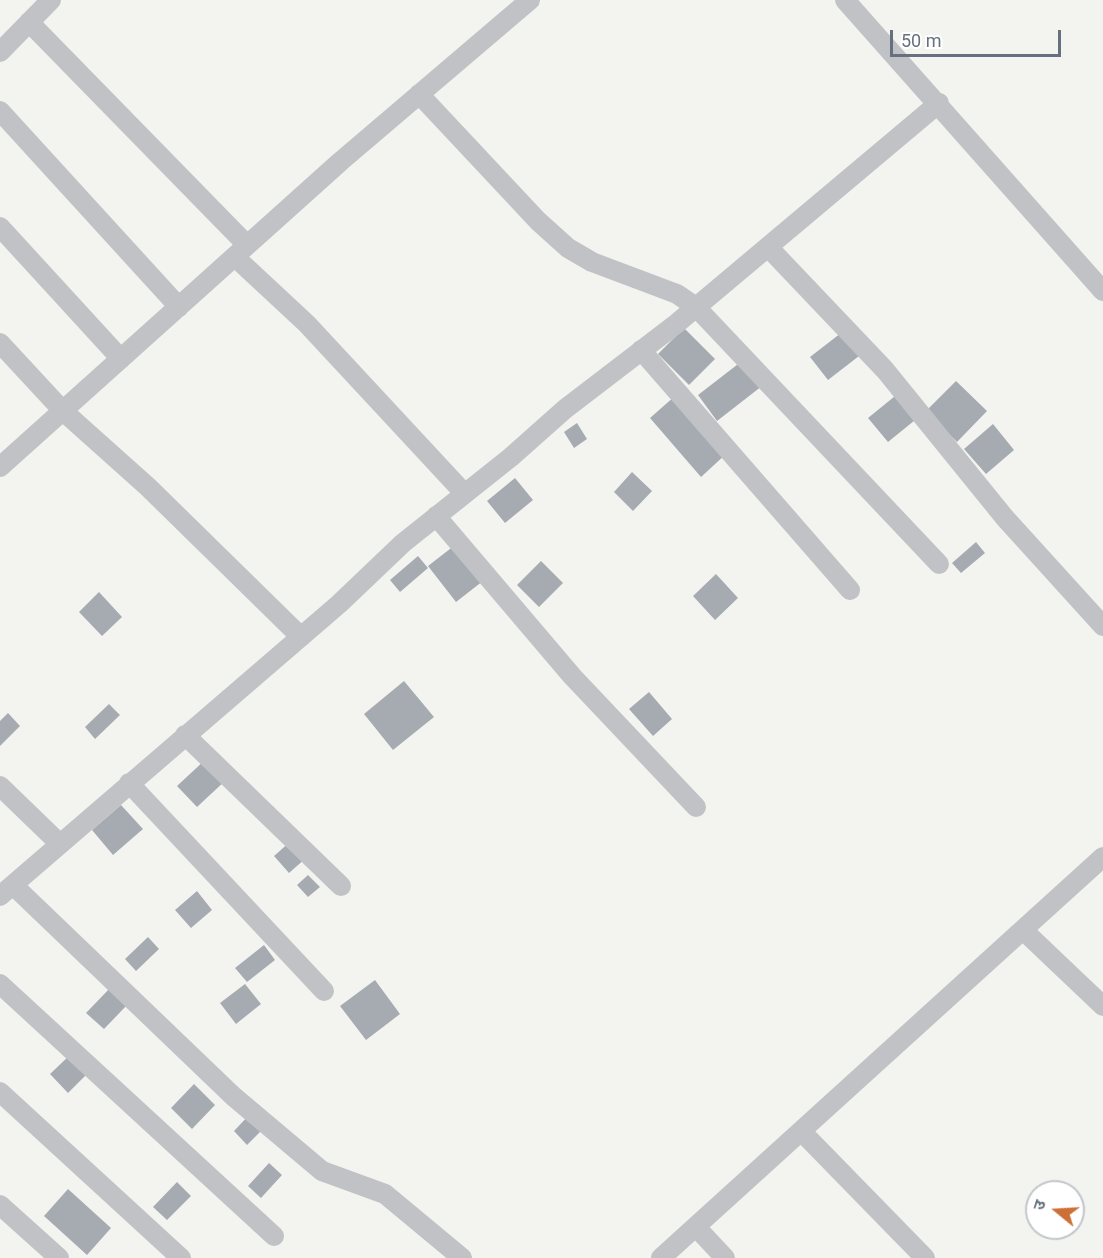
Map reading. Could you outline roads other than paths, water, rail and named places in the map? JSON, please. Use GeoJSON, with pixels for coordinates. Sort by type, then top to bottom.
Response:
{"type":"FeatureCollection","features":[{"type":"Feature","properties":{"kind":"street"},"geometry":{"type":"LineString","coordinates":[[0,467],[419,94],[530,0]]}},
{"type":"Feature","properties":{"kind":"street"},"geometry":{"type":"LineString","coordinates":[[856,4],[1103,291]]}},
{"type":"Feature","properties":{"kind":"street"},"geometry":{"type":"LineString","coordinates":[[0,52],[39,8],[241,251],[464,493]]}},
{"type":"Feature","properties":{"kind":"street"},"geometry":{"type":"LineString","coordinates":[[419,94],[538,221],[568,248],[592,261],[677,294],[696,307],[939,564]]}},
{"type":"Feature","properties":{"kind":"street"},"geometry":{"type":"LineString","coordinates":[[462,1258],[385,1194],[322,1171],[233,1096],[7,890],[300,637],[436,516],[696,307],[939,103]]}},
{"type":"Feature","properties":{"kind":"street"},"geometry":{"type":"LineString","coordinates":[[0,111],[179,307]]}},
{"type":"Feature","properties":{"kind":"street"},"geometry":{"type":"LineString","coordinates":[[0,227],[121,359]]}},
{"type":"Feature","properties":{"kind":"street"},"geometry":{"type":"LineString","coordinates":[[768,247],[885,370],[1005,518],[1103,626]]}},
{"type":"Feature","properties":{"kind":"street"},"geometry":{"type":"LineString","coordinates":[[0,344],[63,411],[148,488],[300,637]]}},
{"type":"Feature","properties":{"kind":"street"},"geometry":{"type":"LineString","coordinates":[[641,350],[850,590]]}},
{"type":"Feature","properties":{"kind":"street"},"geometry":{"type":"LineString","coordinates":[[436,516],[572,676],[696,807]]}},
{"type":"Feature","properties":{"kind":"street"},"geometry":{"type":"LineString","coordinates":[[185,735],[341,886]]}},
{"type":"Feature","properties":{"kind":"street"},"geometry":{"type":"LineString","coordinates":[[129,783],[324,991]]}},
{"type":"Feature","properties":{"kind":"street"},"geometry":{"type":"LineString","coordinates":[[0,786],[60,844]]}},
{"type":"Feature","properties":{"kind":"street"},"geometry":{"type":"LineString","coordinates":[[661,1258],[1103,857]]}},
{"type":"Feature","properties":{"kind":"street"},"geometry":{"type":"LineString","coordinates":[[1023,930],[1103,1006]]}},
{"type":"Feature","properties":{"kind":"street"},"geometry":{"type":"LineString","coordinates":[[0,984],[274,1236]]}},
{"type":"Feature","properties":{"kind":"street"},"geometry":{"type":"LineString","coordinates":[[0,1092],[181,1258]]}},
{"type":"Feature","properties":{"kind":"street"},"geometry":{"type":"LineString","coordinates":[[802,1132],[925,1258]]}},
{"type":"Feature","properties":{"kind":"street"},"geometry":{"type":"LineString","coordinates":[[0,1205],[59,1258]]}},
{"type":"Feature","properties":{"kind":"street"},"geometry":{"type":"LineString","coordinates":[[696,1227],[725,1258]]}}]}
